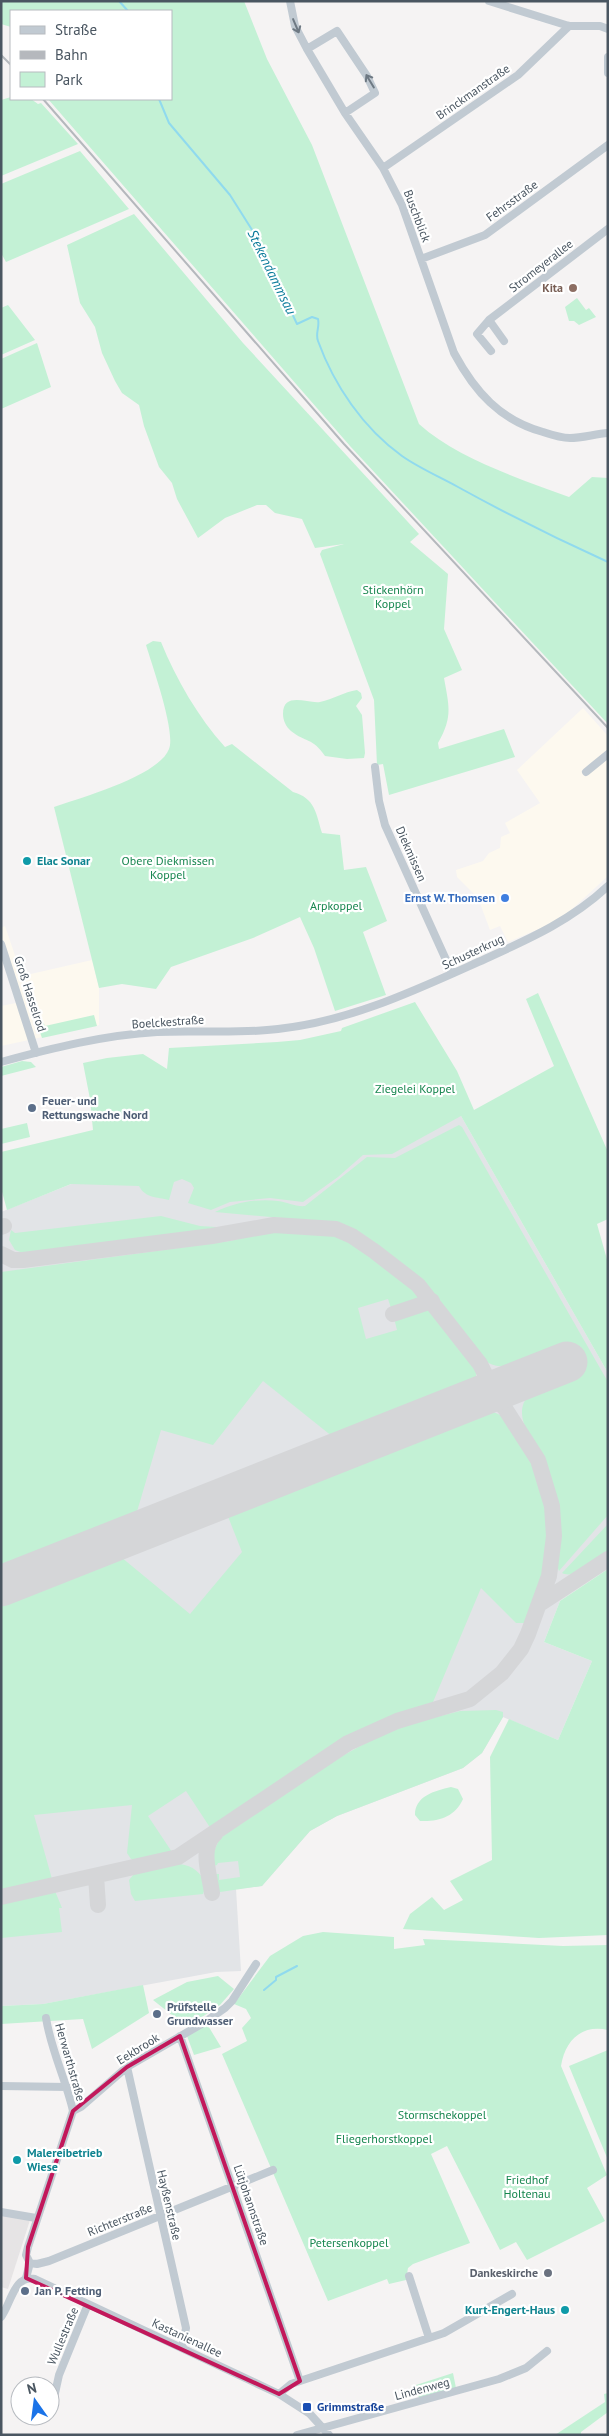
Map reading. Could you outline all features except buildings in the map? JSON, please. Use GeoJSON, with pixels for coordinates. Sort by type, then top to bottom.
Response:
{"type":"FeatureCollection","features":[{"type":"Feature","properties":{"kind":"street","name":"Buschblick"},"geometry":{"type":"LineString","coordinates":[[290,1],[295,26],[307,49],[345,113],[383,168],[402,205],[448,337],[464,373],[483,398],[497,411],[533,430],[571,438],[608,433]]}},
{"type":"Feature","properties":{"kind":"street"},"geometry":{"type":"LineString","coordinates":[[489,1],[569,26],[600,26],[608,29]]}},
{"type":"Feature","properties":{"kind":"street","name":"Brinckmanstraße"},"geometry":{"type":"LineString","coordinates":[[383,168],[518,75],[569,26]]}},
{"type":"Feature","properties":{"kind":"street"},"geometry":{"type":"LineString","coordinates":[[307,49],[337,31],[371,82],[375,93],[345,113]]}},
{"type":"Feature","properties":{"kind":"street"},"geometry":{"type":"LineString","coordinates":[[608,57],[608,73]]}},
{"type":"Feature","properties":{"kind":"street","name":"Fehrsstraße"},"geometry":{"type":"LineString","coordinates":[[421,259],[485,234],[608,145]]}},
{"type":"Feature","properties":{"kind":"street","name":"Stromeyerallee"},"geometry":{"type":"LineString","coordinates":[[491,351],[478,334],[489,320],[608,229]]}},
{"type":"Feature","properties":{"kind":"street"},"geometry":{"type":"LineString","coordinates":[[489,320],[504,341]]}},
{"type":"Feature","properties":{"kind":"street"},"geometry":{"type":"LineString","coordinates":[[586,772],[608,754]]}},
{"type":"Feature","properties":{"kind":"street","name":"Diekmissen"},"geometry":{"type":"LineString","coordinates":[[375,767],[379,801],[386,825],[452,974]]}},
{"type":"Feature","properties":{"kind":"street","name":"Schusterkrug"},"geometry":{"type":"LineString","coordinates":[[338,1018],[404,996],[545,931],[593,900],[608,886]]}},
{"type":"Feature","properties":{"kind":"street","name":"Groß Hasselrod"},"geometry":{"type":"LineString","coordinates":[[1,944],[36,1053]]}},
{"type":"Feature","properties":{"kind":"street","name":"Boelckestraße"},"geometry":{"type":"LineString","coordinates":[[1,1062],[78,1044],[155,1032],[278,1029],[338,1018]]}},
{"type":"Feature","properties":{"kind":"street","name":"Eekbrook"},"geometry":{"type":"LineString","coordinates":[[73,2111],[81,2107],[127,2067],[209,2020],[232,2001],[256,1964]]}},
{"type":"Feature","properties":{"kind":"street","name":"Herwarthstraße"},"geometry":{"type":"LineString","coordinates":[[46,2018],[49,2038],[67,2087],[73,2111]]}},
{"type":"Feature","properties":{"kind":"street","name":"Lütjohannstraße"},"geometry":{"type":"LineString","coordinates":[[180,2036],[300,2381]]}},
{"type":"Feature","properties":{"kind":"street","name":"Hayßenstraße"},"geometry":{"type":"LineString","coordinates":[[127,2067],[186,2328],[182,2348]]}},
{"type":"Feature","properties":{"kind":"street"},"geometry":{"type":"LineString","coordinates":[[1,2086],[67,2087]]}},
{"type":"Feature","properties":{"kind":"street"},"geometry":{"type":"LineString","coordinates":[[1,2317],[17,2285],[26,2278],[30,2262],[26,2252],[73,2111]]}},
{"type":"Feature","properties":{"kind":"street","name":"Richterstraße"},"geometry":{"type":"LineString","coordinates":[[30,2262],[37,2264],[48,2261],[273,2170]]}},
{"type":"Feature","properties":{"kind":"street"},"geometry":{"type":"LineString","coordinates":[[1,2212],[36,2218]]}},
{"type":"Feature","properties":{"kind":"street"},"geometry":{"type":"LineString","coordinates":[[409,2276],[429,2338]]}},
{"type":"Feature","properties":{"kind":"street","name":"Kastanienallee"},"geometry":{"type":"LineString","coordinates":[[26,2278],[40,2281],[278,2394],[310,2414],[329,2435]]}},
{"type":"Feature","properties":{"kind":"street"},"geometry":{"type":"LineString","coordinates":[[278,2394],[288,2385],[429,2338],[459,2326],[512,2294]]}},
{"type":"Feature","properties":{"kind":"street","name":"Wullestraße"},"geometry":{"type":"LineString","coordinates":[[59,2376],[88,2304]]}},
{"type":"Feature","properties":{"kind":"street","name":"Lindenweg"},"geometry":{"type":"LineString","coordinates":[[297,2435],[499,2379],[530,2365],[547,2350]]}},
{"type":"Feature","properties":{"kind":"highlighted area"},"geometry":{"type":"Polygon","coordinates":[[[180,2036],[300,2381],[279,2394],[26,2278],[28,2247],[73,2111],[127,2067],[180,2036]]]}},
{"type":"Feature","properties":{"kind":"shaded area"},"geometry":{"type":"Polygon","coordinates":[[[583,708],[608,736],[608,876],[570,911],[548,925],[508,942],[500,926],[490,930],[478,898],[457,877],[456,870],[483,861],[489,853],[500,848],[501,837],[510,833],[505,823],[540,803],[517,770],[583,708]]]}},
{"type":"Feature","properties":{"kind":"shaded area"},"geometry":{"type":"Polygon","coordinates":[[[5,926],[22,976],[92,960],[99,988],[99,1025],[1,1046],[1,1006],[16,1003],[1,955],[1,928],[5,926]]]}},
{"type":"Feature","properties":{"kind":"shaded area"},"geometry":{"type":"Polygon","coordinates":[[[461,1116],[608,1373],[608,1569],[560,1601],[544,1642],[592,1661],[558,1740],[503,1717],[482,1753],[463,1768],[337,1816],[310,1831],[262,1886],[236,1889],[241,1971],[216,1972],[43,2004],[1,2006],[1,1212],[104,1171],[461,1116]]]}},
{"type":"Feature","properties":{"kind":"shaded area"},"geometry":{"type":"Polygon","coordinates":[[[1,2215],[30,2220],[8,2289],[1,2287],[1,2215]]]}},
{"type":"Feature","properties":{"kind":"green space"},"geometry":{"type":"Polygon","coordinates":[[[1,1],[244,1],[267,59],[312,145],[419,424],[452,448],[471,458],[569,497],[592,477],[608,478],[608,724],[350,446],[49,100],[172,100],[172,10],[10,10],[10,27],[1,24],[1,1]]]}},
{"type":"Feature","properties":{"kind":"green space"},"geometry":{"type":"Polygon","coordinates":[[[10,97],[10,100],[32,100],[38,104],[41,103],[78,144],[1,176],[1,100],[10,97]]]}},
{"type":"Feature","properties":{"kind":"green space"},"geometry":{"type":"Polygon","coordinates":[[[80,151],[129,209],[6,262],[1,253],[1,184],[80,151]]]}},
{"type":"Feature","properties":{"kind":"green space","name":"Stickenhörn Koppel"},"geometry":{"type":"Polygon","coordinates":[[[134,214],[243,343],[419,534],[410,542],[448,574],[444,629],[462,670],[444,678],[448,718],[438,743],[439,749],[504,729],[515,757],[389,795],[383,764],[377,765],[374,700],[320,554],[322,550],[344,544],[315,548],[302,519],[275,513],[266,505],[257,505],[225,518],[198,538],[177,499],[172,483],[159,467],[144,426],[139,405],[122,393],[102,353],[95,327],[80,303],[67,245],[134,214]]]}},
{"type":"Feature","properties":{"kind":"green space"},"geometry":{"type":"Polygon","coordinates":[[[577,298],[586,310],[589,308],[596,317],[579,325],[574,321],[569,321],[565,307],[577,298]]]}},
{"type":"Feature","properties":{"kind":"green space"},"geometry":{"type":"Polygon","coordinates":[[[8,305],[35,340],[1,355],[1,308],[8,305]]]}},
{"type":"Feature","properties":{"kind":"green space"},"geometry":{"type":"Polygon","coordinates":[[[37,343],[51,387],[1,409],[1,359],[37,343]]]}},
{"type":"Feature","properties":{"kind":"green space","name":"Obere Diekmissen Koppel"},"geometry":{"type":"Polygon","coordinates":[[[153,641],[161,642],[188,697],[225,747],[232,744],[293,792],[310,802],[314,807],[322,833],[340,835],[344,870],[366,867],[387,921],[363,932],[386,995],[335,1011],[314,948],[300,917],[253,938],[171,967],[156,989],[122,984],[99,988],[54,807],[118,785],[135,777],[162,759],[169,749],[169,728],[166,714],[146,645],[153,641]]]}},
{"type":"Feature","properties":{"kind":"green space"},"geometry":{"type":"Polygon","coordinates":[[[357,690],[361,693],[362,698],[356,706],[362,715],[364,758],[347,759],[325,756],[312,743],[291,731],[285,723],[283,716],[284,707],[287,703],[297,700],[320,702],[357,690]]]}},
{"type":"Feature","properties":{"kind":"green space","name":"Ziegelei Koppel"},"geometry":{"type":"Polygon","coordinates":[[[538,993],[608,1152],[608,1219],[597,1224],[608,1263],[608,1373],[461,1116],[392,1154],[363,1155],[338,1177],[303,1202],[270,1198],[230,1202],[211,1210],[188,1203],[194,1188],[191,1183],[182,1179],[174,1182],[169,1200],[148,1195],[139,1186],[71,1184],[7,1210],[1,1188],[1,1152],[93,1130],[90,1099],[83,1063],[143,1054],[167,1069],[169,1048],[300,1040],[341,1031],[342,1028],[415,1002],[457,1071],[474,1110],[554,1066],[526,999],[538,993]]]}},
{"type":"Feature","properties":{"kind":"green space"},"geometry":{"type":"Polygon","coordinates":[[[94,1015],[97,1026],[42,1038],[37,1024],[43,1022],[45,1026],[94,1015]]]}},
{"type":"Feature","properties":{"kind":"green space"},"geometry":{"type":"Polygon","coordinates":[[[22,1061],[31,1062],[36,1067],[1,1076],[1,1067],[22,1061]]]}},
{"type":"Feature","properties":{"kind":"green space"},"geometry":{"type":"Polygon","coordinates":[[[27,1123],[30,1137],[1,1144],[1,1129],[27,1123]]]}},
{"type":"Feature","properties":{"kind":"green space"},"geometry":{"type":"Polygon","coordinates":[[[459,1125],[462,1127],[608,1382],[608,1515],[559,1571],[557,1560],[558,1521],[553,1489],[548,1471],[528,1433],[522,1413],[523,1404],[529,1395],[576,1375],[564,1345],[523,1363],[502,1366],[492,1364],[483,1359],[437,1298],[413,1273],[355,1231],[327,1222],[215,1212],[237,1204],[262,1200],[305,1206],[367,1157],[395,1158],[459,1125]]]}},
{"type":"Feature","properties":{"kind":"green space"},"geometry":{"type":"Polygon","coordinates":[[[161,1216],[200,1226],[216,1227],[217,1229],[23,1253],[15,1250],[9,1240],[11,1230],[15,1233],[161,1216]]]}},
{"type":"Feature","properties":{"kind":"green space"},"geometry":{"type":"Polygon","coordinates":[[[275,1230],[310,1231],[336,1235],[351,1242],[387,1266],[410,1285],[421,1300],[392,1311],[388,1299],[358,1308],[366,1339],[397,1330],[394,1318],[417,1310],[431,1309],[476,1367],[476,1380],[333,1437],[263,1381],[213,1445],[161,1430],[136,1515],[1,1568],[1,1272],[230,1241],[275,1230]]]}},
{"type":"Feature","properties":{"kind":"green space"},"geometry":{"type":"Polygon","coordinates":[[[487,1411],[502,1416],[506,1420],[528,1454],[542,1490],[546,1509],[547,1548],[544,1568],[535,1601],[525,1623],[516,1623],[481,1588],[433,1702],[390,1717],[341,1741],[211,1829],[186,1791],[148,1816],[172,1852],[136,1861],[131,1859],[127,1853],[132,1805],[34,1815],[52,1879],[1,1890],[1,1604],[121,1557],[190,1614],[242,1552],[227,1514],[487,1411]]]}},
{"type":"Feature","properties":{"kind":"green space"},"geometry":{"type":"Polygon","coordinates":[[[608,1524],[608,1551],[574,1574],[562,1573],[608,1524]]]}},
{"type":"Feature","properties":{"kind":"green space"},"geometry":{"type":"Polygon","coordinates":[[[608,1569],[608,1935],[539,1938],[403,1929],[410,1914],[432,1897],[444,1910],[463,1900],[450,1881],[492,1860],[490,1757],[509,1719],[558,1740],[592,1661],[544,1642],[560,1601],[608,1569]]]}},
{"type":"Feature","properties":{"kind":"green space"},"geometry":{"type":"Polygon","coordinates":[[[496,1710],[503,1712],[503,1717],[482,1753],[463,1768],[337,1816],[310,1831],[262,1886],[220,1892],[217,1889],[215,1874],[219,1874],[219,1880],[240,1877],[238,1861],[218,1863],[214,1866],[213,1853],[220,1838],[333,1761],[393,1728],[460,1711],[496,1710]]]}},
{"type":"Feature","properties":{"kind":"green space"},"geometry":{"type":"Polygon","coordinates":[[[451,1787],[458,1789],[463,1799],[460,1805],[445,1817],[433,1821],[420,1821],[415,1815],[418,1803],[427,1795],[451,1787]]]}},
{"type":"Feature","properties":{"kind":"green space"},"geometry":{"type":"Polygon","coordinates":[[[180,1864],[189,1866],[199,1873],[206,1885],[203,1894],[135,1901],[131,1894],[129,1880],[134,1874],[180,1864]]]}},
{"type":"Feature","properties":{"kind":"green space"},"geometry":{"type":"Polygon","coordinates":[[[55,1891],[62,1908],[59,1908],[62,1932],[1,1938],[1,1903],[55,1891]]]}},
{"type":"Feature","properties":{"kind":"green space"},"geometry":{"type":"Polygon","coordinates":[[[323,1932],[394,1937],[394,1949],[425,1945],[423,1939],[563,1946],[608,1945],[608,2030],[590,2030],[576,2036],[566,2049],[561,2066],[607,2175],[587,2188],[605,2221],[527,2260],[516,2242],[500,2250],[447,2146],[431,2154],[470,2243],[413,2264],[408,2268],[406,2280],[389,2284],[387,2279],[328,2301],[222,2054],[247,2041],[242,2028],[251,2018],[246,2009],[234,2004],[270,1956],[303,1936],[323,1932]]]}},
{"type":"Feature","properties":{"kind":"green space"},"geometry":{"type":"Polygon","coordinates":[[[218,1976],[234,1989],[220,2005],[187,2027],[153,2000],[187,1982],[218,1976]]]}},
{"type":"Feature","properties":{"kind":"green space"},"geometry":{"type":"Polygon","coordinates":[[[143,1985],[149,2013],[92,2049],[83,2019],[1,2024],[1,2006],[43,2004],[143,1985]]]}},
{"type":"Feature","properties":{"kind":"green space"},"geometry":{"type":"Polygon","coordinates":[[[207,2024],[221,2047],[194,2055],[187,2036],[207,2024]]]}},
{"type":"Feature","properties":{"kind":"green space"},"geometry":{"type":"Polygon","coordinates":[[[608,2050],[608,2160],[569,2066],[608,2050]]]}},
{"type":"Feature","properties":{"kind":"green space"},"geometry":{"type":"Polygon","coordinates":[[[453,2373],[456,2388],[419,2398],[416,2385],[453,2373]]]}},
{"type":"Feature","properties":{"kind":"green space"},"geometry":{"type":"Polygon","coordinates":[[[608,2393],[608,2412],[581,2432],[581,2435],[555,2435],[605,2402],[604,2394],[608,2393]]]}},
{"type":"Feature","properties":{"kind":"waterway","name":"Stekendammsau"},"geometry":{"type":"LineString","coordinates":[[119,1],[127,10]]}},
{"type":"Feature","properties":{"kind":"waterway","name":"Stekendammsau"},"geometry":{"type":"LineString","coordinates":[[159,100],[169,123],[230,195],[254,233],[297,324],[312,317],[318,319],[317,338],[332,374],[351,404],[375,432],[402,456],[422,468],[532,526],[608,562]]}},
{"type":"Feature","properties":{"kind":"waterway"},"geometry":{"type":"LineString","coordinates":[[264,1990],[276,1980],[276,1977],[297,1966]]}},
{"type":"Feature","properties":{"kind":"taxiway"},"geometry":{"type":"LineString","coordinates":[[1,1254],[13,1260],[23,1260],[212,1236],[274,1225],[336,1229],[352,1236],[374,1251],[418,1285],[480,1364],[485,1374],[486,1385],[482,1393],[473,1399]]}},
{"type":"Feature","properties":{"kind":"taxiway"},"geometry":{"type":"LineString","coordinates":[[393,1314],[432,1301]]}},
{"type":"Feature","properties":{"kind":"taxiway"},"geometry":{"type":"LineString","coordinates":[[1,1897],[178,1857],[348,1743],[397,1721],[470,1699],[502,1673],[521,1649],[549,1576],[554,1536],[552,1506],[538,1460],[504,1407],[493,1399],[473,1399]]}},
{"type":"Feature","properties":{"kind":"taxiway"},"geometry":{"type":"LineString","coordinates":[[541,1603],[608,1559]]}},
{"type":"Feature","properties":{"kind":"taxiway"},"geometry":{"type":"LineString","coordinates":[[212,1893],[206,1854],[210,1840],[215,1834]]}},
{"type":"Feature","properties":{"kind":"taxiway"},"geometry":{"type":"LineString","coordinates":[[96,1876],[98,1905]]}},
{"type":"Feature","properties":{"kind":"runway"},"geometry":{"type":"LineString","coordinates":[[1,1586],[567,1362]]}},
{"type":"Feature","properties":{"kind":"railway"},"geometry":{"type":"LineString","coordinates":[[1,55],[10,64]]}},
{"type":"Feature","properties":{"kind":"railway"},"geometry":{"type":"LineString","coordinates":[[44,100],[344,444],[608,728]]}},
{"type":"Feature","properties":{"kind":"place","name":"Kita"},"geometry":{"type":"Point","coordinates":[573,288]}},
{"type":"Feature","properties":{"kind":"place","name":"Elac Sonar"},"geometry":{"type":"Point","coordinates":[27,861]}},
{"type":"Feature","properties":{"kind":"place","name":"Ernst W. Thomsen"},"geometry":{"type":"Point","coordinates":[505,898]}},
{"type":"Feature","properties":{"kind":"place","name":"Feuer- und Rettungswache Nord"},"geometry":{"type":"Point","coordinates":[32,1108]}},
{"type":"Feature","properties":{"kind":"place","name":"Prüfstelle Grundwasser"},"geometry":{"type":"Point","coordinates":[157,2014]}},
{"type":"Feature","properties":{"kind":"place","name":"Malereibetrieb Wiese"},"geometry":{"type":"Point","coordinates":[17,2160]}},
{"type":"Feature","properties":{"kind":"place","name":"Dankeskirche"},"geometry":{"type":"Point","coordinates":[548,2273]}},
{"type":"Feature","properties":{"kind":"place","name":"Jan P. Fetting"},"geometry":{"type":"Point","coordinates":[25,2291]}},
{"type":"Feature","properties":{"kind":"place","name":"Kurt-Engert-Haus"},"geometry":{"type":"Point","coordinates":[565,2310]}},
{"type":"Feature","properties":{"kind":"place","name":"Grimmstraße"},"geometry":{"type":"Point","coordinates":[307,2407]}},
{"type":"Feature","properties":{"kind":"park label","name":"Arpkoppel"},"geometry":{"type":"Point","coordinates":[336,906]}},
{"type":"Feature","properties":{"kind":"park label","name":"Stormschekoppel"},"geometry":{"type":"Point","coordinates":[442,2115]}},
{"type":"Feature","properties":{"kind":"park label","name":"Fliegerhorstkoppel"},"geometry":{"type":"Point","coordinates":[384,2139]}},
{"type":"Feature","properties":{"kind":"park label","name":"Friedhof Holtenau"},"geometry":{"type":"Point","coordinates":[527,2187]}},
{"type":"Feature","properties":{"kind":"park label","name":"Petersenkoppel"},"geometry":{"type":"Point","coordinates":[349,2243]}}]}
